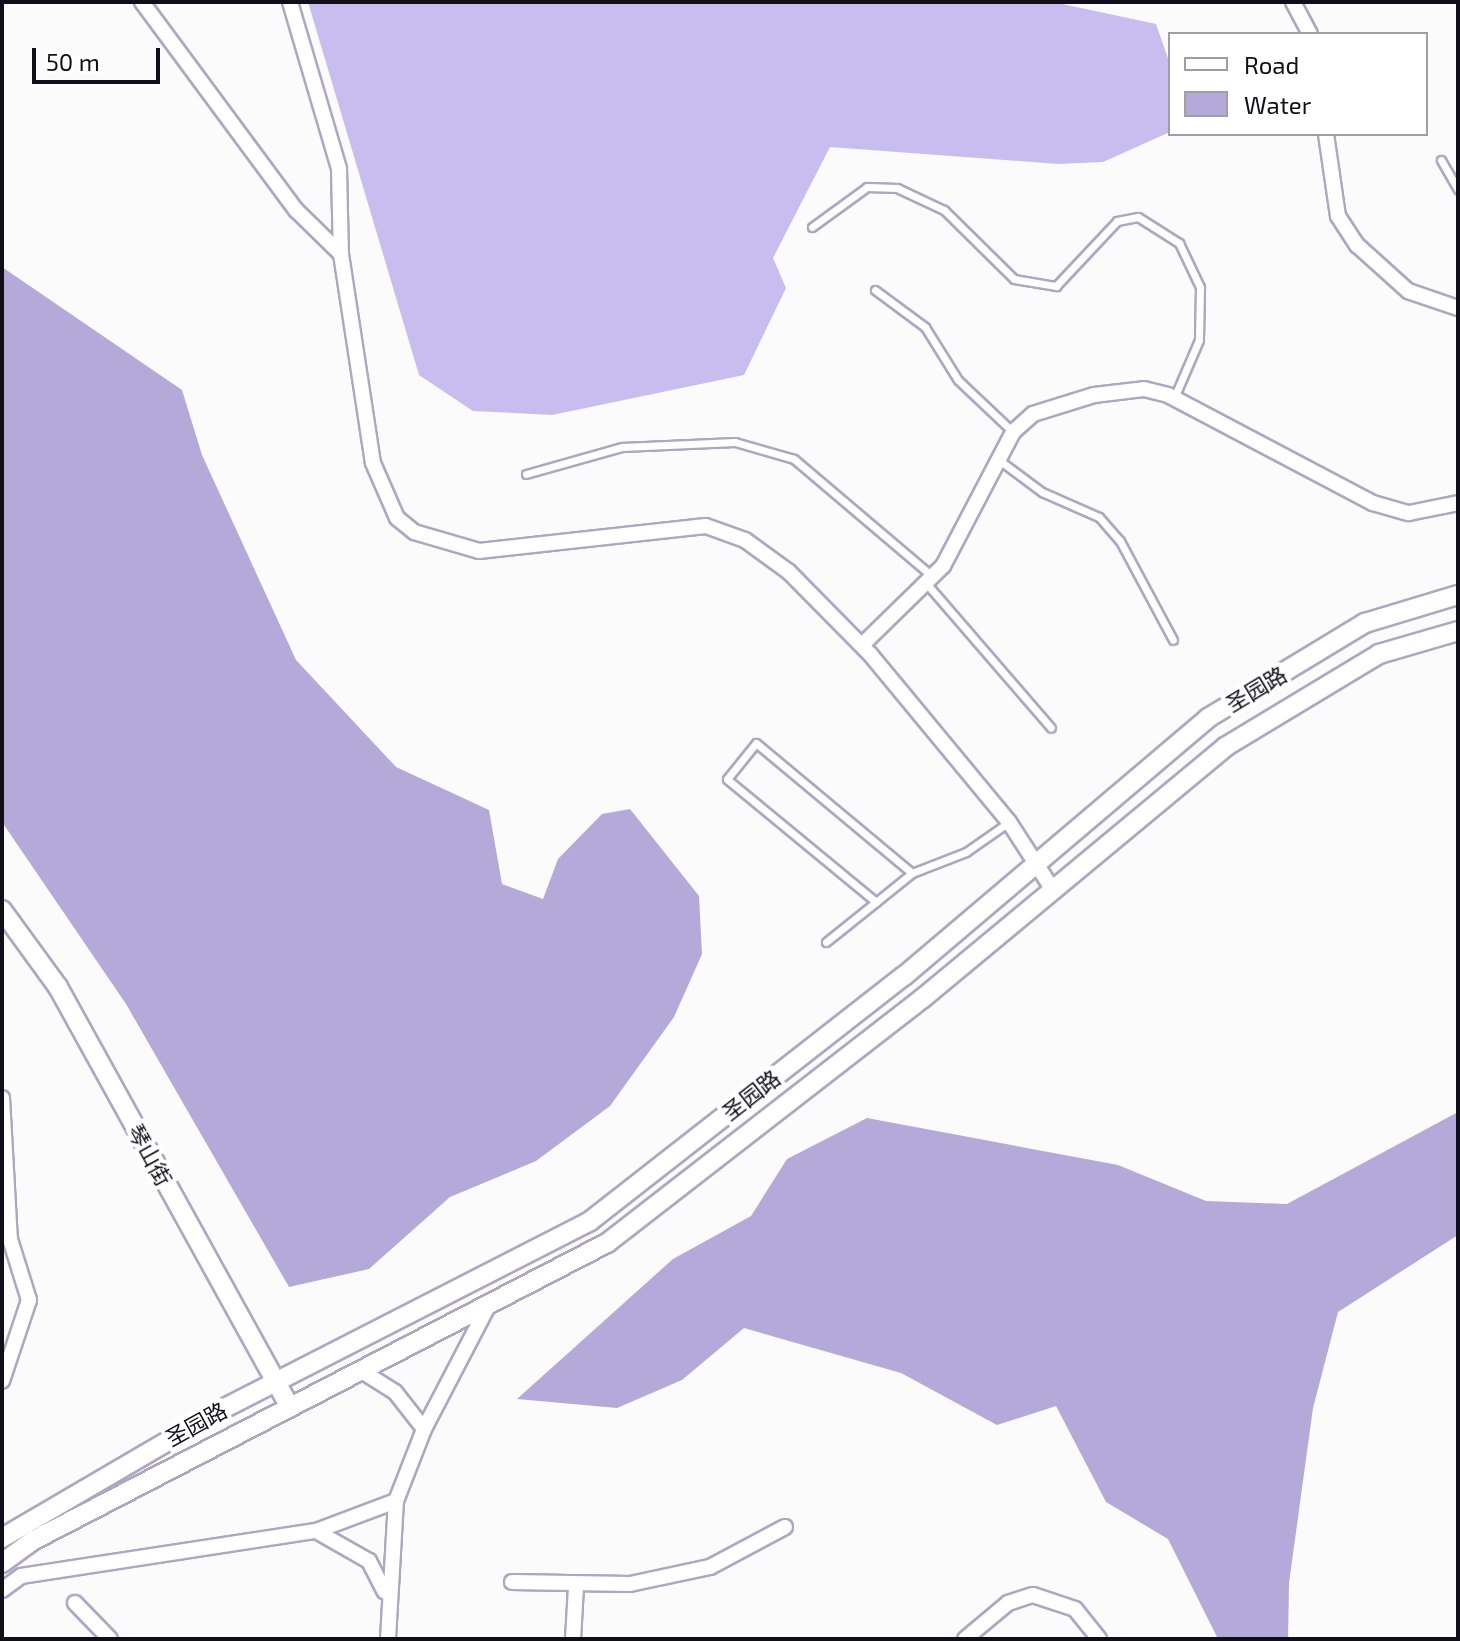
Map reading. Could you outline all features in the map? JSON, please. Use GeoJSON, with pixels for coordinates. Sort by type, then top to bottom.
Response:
{"type":"FeatureCollection","features":[{"type":"Feature","properties":{"kind":"street"},"geometry":{"type":"LineString","coordinates":[[142,2],[296,210],[341,254]]}},
{"type":"Feature","properties":{"kind":"street"},"geometry":{"type":"LineString","coordinates":[[290,2],[339,169],[341,254],[373,463],[397,518],[414,532],[479,551],[706,526],[745,540],[789,572],[862,645],[1009,822],[1053,890]]}},
{"type":"Feature","properties":{"kind":"street"},"geometry":{"type":"LineString","coordinates":[[1293,2],[1309,32]]}},
{"type":"Feature","properties":{"kind":"street"},"geometry":{"type":"LineString","coordinates":[[1326,136],[1338,216],[1357,245],[1408,291],[1458,308]]}},
{"type":"Feature","properties":{"kind":"street"},"geometry":{"type":"LineString","coordinates":[[862,645],[929,580],[1013,432],[1033,414],[1117,389],[1174,398],[1373,503],[1409,513],[1458,503]]}},
{"type":"Feature","properties":{"kind":"street","name":"圣园路"},"geometry":{"type":"LineString","coordinates":[[2,1538],[274,1382],[590,1221],[1035,865],[1208,718],[1365,623],[1458,595]]}},
{"type":"Feature","properties":{"kind":"street","name":"圣园路"},"geometry":{"type":"LineString","coordinates":[[2,1563],[289,1406],[607,1243],[1053,890],[1225,747],[1379,654],[1458,631]]}},
{"type":"Feature","properties":{"kind":"street","name":"琴山街"},"geometry":{"type":"LineString","coordinates":[[2,910],[58,987],[289,1406]]}},
{"type":"Feature","properties":{"kind":"street"},"geometry":{"type":"LineString","coordinates":[[2,1098],[10,1239],[29,1300],[2,1381]]}},
{"type":"Feature","properties":{"kind":"street"},"geometry":{"type":"LineString","coordinates":[[388,1639],[385,1595],[396,1501],[424,1429],[489,1304]]}},
{"type":"Feature","properties":{"kind":"street"},"geometry":{"type":"LineString","coordinates":[[360,1370],[395,1392],[424,1429]]}},
{"type":"Feature","properties":{"kind":"street"},"geometry":{"type":"LineString","coordinates":[[2,1590],[21,1576],[316,1531],[396,1501]]}},
{"type":"Feature","properties":{"kind":"street"},"geometry":{"type":"LineString","coordinates":[[512,1582],[576,1587],[710,1567],[785,1527]]}},
{"type":"Feature","properties":{"kind":"street"},"geometry":{"type":"LineString","coordinates":[[316,1531],[369,1561],[385,1595]]}},
{"type":"Feature","properties":{"kind":"street"},"geometry":{"type":"LineString","coordinates":[[573,1639],[576,1587]]}},
{"type":"Feature","properties":{"kind":"street"},"geometry":{"type":"LineString","coordinates":[[965,1639],[1008,1603],[1033,1595],[1075,1609],[1099,1639]]}},
{"type":"Feature","properties":{"kind":"street"},"geometry":{"type":"LineString","coordinates":[[75,1603],[110,1639]]}},
{"type":"Feature","properties":{"kind":"lane"},"geometry":{"type":"LineString","coordinates":[[1441,160],[1458,189]]}},
{"type":"Feature","properties":{"kind":"lane"},"geometry":{"type":"LineString","coordinates":[[812,227],[867,187],[897,188],[944,210],[1014,279],[1056,286],[1117,221],[1138,217],[1179,243],[1200,287],[1199,340],[1174,398]]}},
{"type":"Feature","properties":{"kind":"lane"},"geometry":{"type":"LineString","coordinates":[[875,290],[925,327],[976,401],[1013,432]]}},
{"type":"Feature","properties":{"kind":"lane"},"geometry":{"type":"LineString","coordinates":[[526,474],[622,447],[735,442],[794,459],[929,580],[1051,728]]}},
{"type":"Feature","properties":{"kind":"lane"},"geometry":{"type":"LineString","coordinates":[[999,460],[1042,492],[1099,517],[1120,541],[1173,640]]}},
{"type":"Feature","properties":{"kind":"lane"},"geometry":{"type":"LineString","coordinates":[[876,902],[727,779],[756,743],[912,873]]}},
{"type":"Feature","properties":{"kind":"lane"},"geometry":{"type":"LineString","coordinates":[[826,942],[912,873],[966,852],[1009,822]]}},
{"type":"Feature","properties":{"kind":"shaded area"},"geometry":{"type":"Polygon","coordinates":[[[308,2],[1053,2],[1156,24],[1168,58],[1168,133],[1103,162],[1058,164],[830,147],[773,258],[786,288],[744,375],[552,415],[473,411],[419,375],[308,2]]]}},
{"type":"Feature","properties":{"kind":"water"},"geometry":{"type":"Polygon","coordinates":[[[2,267],[182,390],[202,455],[296,660],[396,767],[489,810],[502,884],[543,899],[558,859],[602,814],[630,809],[699,896],[702,954],[674,1017],[610,1106],[536,1161],[450,1197],[369,1269],[289,1287],[126,1004],[2,822],[2,267]]]}},
{"type":"Feature","properties":{"kind":"water"},"geometry":{"type":"Polygon","coordinates":[[[1458,1112],[1458,1235],[1338,1312],[1313,1408],[1289,1583],[1288,1639],[1218,1639],[1168,1539],[1106,1502],[1056,1406],[997,1425],[901,1373],[744,1328],[682,1380],[617,1408],[517,1399],[673,1259],[751,1216],[787,1159],[867,1118],[1118,1165],[1206,1201],[1287,1204],[1458,1112]]]}}]}
